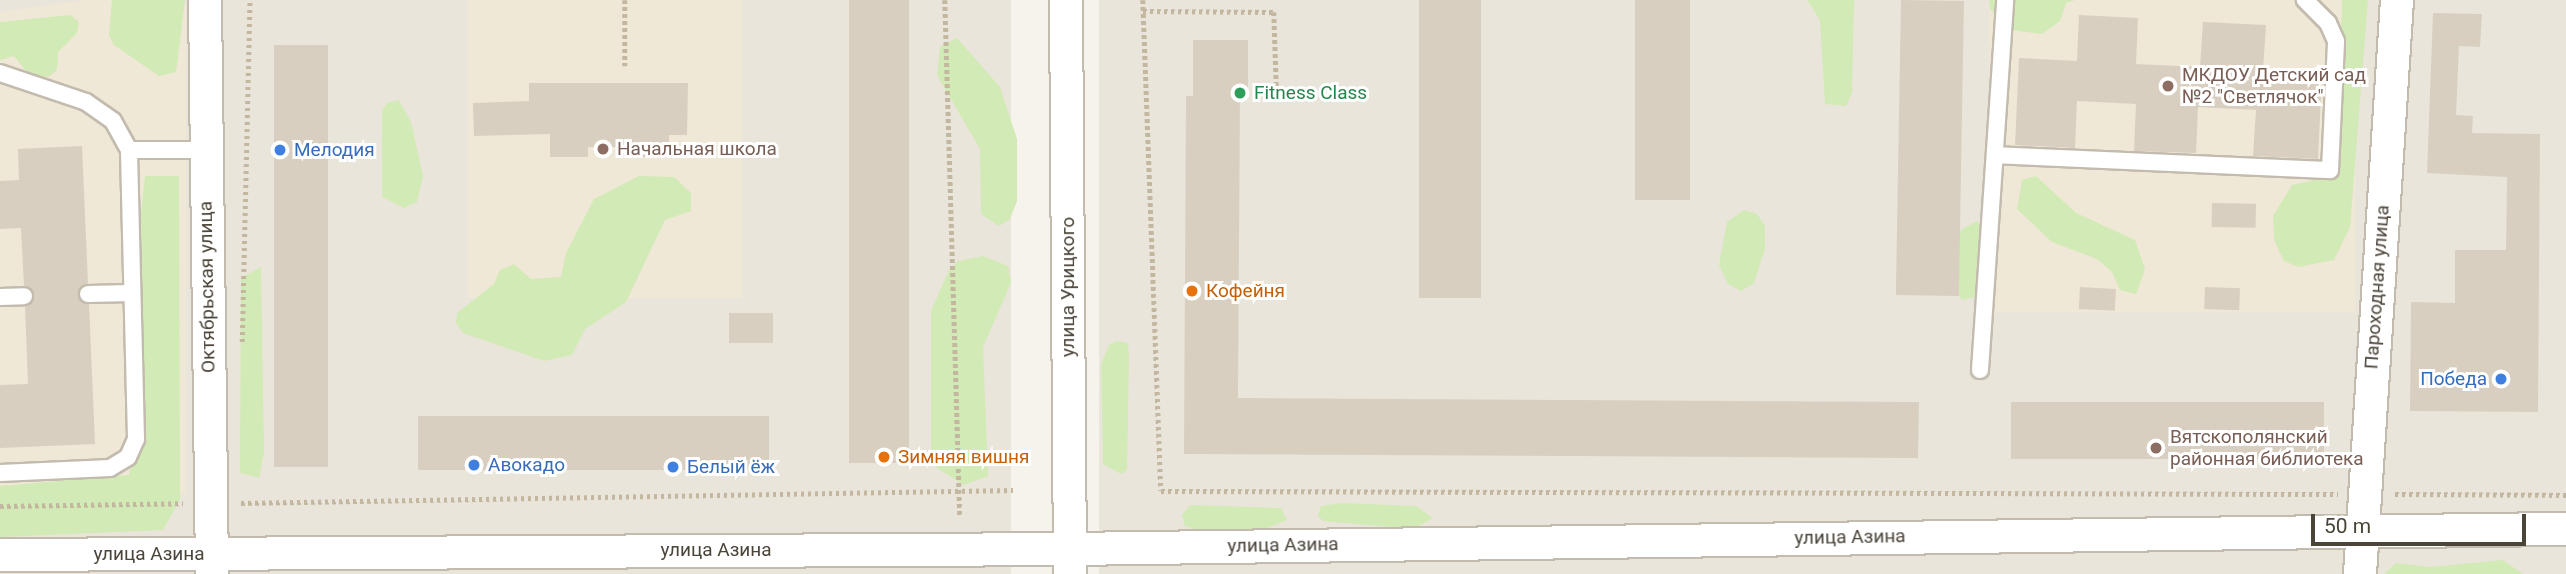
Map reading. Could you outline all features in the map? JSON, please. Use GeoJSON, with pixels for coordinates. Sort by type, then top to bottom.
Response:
{"type":"FeatureCollection","features":[{"type":"Feature","properties":{"kind":"street","name":"Октябрьская улица"},"geometry":{"type":"LineString","coordinates":[[205,0],[205,150],[225,496],[212,564]]}},
{"type":"Feature","properties":{"kind":"street","name":"улица Урицкого"},"geometry":{"type":"LineString","coordinates":[[1066,0],[1069,561]]}},
{"type":"Feature","properties":{"kind":"street","name":"Пароходная улица"},"geometry":{"type":"LineString","coordinates":[[2360,574],[2363,494],[2397,0]]}},
{"type":"Feature","properties":{"kind":"street","name":"улица Азина"},"geometry":{"type":"LineString","coordinates":[[0,555],[212,564],[1069,561],[2362,529],[2566,529]]}},
{"type":"Feature","properties":{"kind":"lane"},"geometry":{"type":"LineString","coordinates":[[1980,370],[2005,0]]}},
{"type":"Feature","properties":{"kind":"lane"},"geometry":{"type":"LineString","coordinates":[[1995,155],[2330,170],[2336,41],[2328,23],[2305,0]]}},
{"type":"Feature","properties":{"kind":"lane"},"geometry":{"type":"LineString","coordinates":[[0,74],[86,102],[113,121],[129,150],[135,439],[128,457],[110,468],[0,472]]}},
{"type":"Feature","properties":{"kind":"lane"},"geometry":{"type":"LineString","coordinates":[[129,150],[205,150]]}},
{"type":"Feature","properties":{"kind":"lane"},"geometry":{"type":"LineString","coordinates":[[88,294],[131,293]]}},
{"type":"Feature","properties":{"kind":"lane"},"geometry":{"type":"LineString","coordinates":[[0,297],[24,296]]}},
{"type":"Feature","properties":{"kind":"path"},"geometry":{"type":"LineString","coordinates":[[242,350],[250,0]]}},
{"type":"Feature","properties":{"kind":"path"},"geometry":{"type":"LineString","coordinates":[[625,0],[625,66]]}},
{"type":"Feature","properties":{"kind":"path"},"geometry":{"type":"LineString","coordinates":[[945,0],[960,517]]}},
{"type":"Feature","properties":{"kind":"path"},"geometry":{"type":"LineString","coordinates":[[1143,0],[1161,491],[2566,495]]}},
{"type":"Feature","properties":{"kind":"path"},"geometry":{"type":"LineString","coordinates":[[1143,11],[1274,12],[1277,102]]}},
{"type":"Feature","properties":{"kind":"path"},"geometry":{"type":"LineString","coordinates":[[0,506],[225,496],[237,503],[1013,490]]}},
{"type":"Feature","properties":{"kind":"shaded area"},"geometry":{"type":"Polygon","coordinates":[[[0,0],[1011,0],[1011,574],[0,574],[0,0]]]}},
{"type":"Feature","properties":{"kind":"shaded area"},"geometry":{"type":"Polygon","coordinates":[[[86,0],[170,0],[186,7],[186,494],[0,495],[0,12],[86,0]]]}},
{"type":"Feature","properties":{"kind":"shaded area","name":"Начальная школа"},"geometry":{"type":"Polygon","coordinates":[[[468,0],[742,0],[742,298],[468,298],[468,0]]]}},
{"type":"Feature","properties":{"kind":"shaded area"},"geometry":{"type":"Polygon","coordinates":[[[1099,0],[2566,0],[2566,574],[1099,574],[1099,0]]]}},
{"type":"Feature","properties":{"kind":"shaded area","name":"МКДОУ Детский сад №2 \"Светлячок\""},"geometry":{"type":"Polygon","coordinates":[[[1989,0],[2355,0],[2355,312],[1989,312],[1989,0]]]}},
{"type":"Feature","properties":{"kind":"green space"},"geometry":{"type":"Polygon","coordinates":[[[112,0],[185,0],[176,72],[159,76],[114,45],[109,35],[112,0]]]}},
{"type":"Feature","properties":{"kind":"green space"},"geometry":{"type":"Polygon","coordinates":[[[1807,0],[1854,0],[1852,93],[1846,106],[1825,104],[1820,20],[1807,0]]]}},
{"type":"Feature","properties":{"kind":"green space"},"geometry":{"type":"Polygon","coordinates":[[[1989,0],[2075,0],[2066,3],[2060,21],[2042,34],[2012,30],[1990,9],[1989,0]]]}},
{"type":"Feature","properties":{"kind":"green space"},"geometry":{"type":"Polygon","coordinates":[[[2342,0],[2368,0],[2350,227],[2334,260],[2298,267],[2284,261],[2274,240],[2273,216],[2292,185],[2315,180],[2337,159],[2342,0]]]}},
{"type":"Feature","properties":{"kind":"green space"},"geometry":{"type":"Polygon","coordinates":[[[70,15],[79,22],[77,33],[58,52],[57,70],[48,77],[30,76],[14,56],[0,60],[0,22],[70,15]]]}},
{"type":"Feature","properties":{"kind":"green space"},"geometry":{"type":"Polygon","coordinates":[[[957,38],[1000,87],[1017,139],[1017,201],[1010,219],[999,226],[981,214],[980,149],[937,75],[940,47],[957,38]]]}},
{"type":"Feature","properties":{"kind":"green space"},"geometry":{"type":"Polygon","coordinates":[[[399,100],[411,122],[423,176],[417,202],[404,208],[382,197],[382,111],[387,103],[399,100]]]}},
{"type":"Feature","properties":{"kind":"green space"},"geometry":{"type":"Polygon","coordinates":[[[145,176],[179,176],[180,499],[163,530],[0,537],[0,486],[129,475],[143,416],[132,301],[145,176]]]}},
{"type":"Feature","properties":{"kind":"green space"},"geometry":{"type":"Polygon","coordinates":[[[639,176],[674,177],[691,193],[691,211],[665,220],[626,302],[585,329],[572,355],[544,361],[463,333],[456,323],[457,313],[494,284],[500,270],[514,264],[531,279],[561,277],[566,253],[594,199],[639,176]]]}},
{"type":"Feature","properties":{"kind":"green space"},"geometry":{"type":"Polygon","coordinates":[[[2036,176],[2076,213],[2135,240],[2145,269],[2136,294],[2120,290],[2112,272],[2097,259],[2052,242],[2017,209],[2022,180],[2036,176]]]}},
{"type":"Feature","properties":{"kind":"green space"},"geometry":{"type":"Polygon","coordinates":[[[1744,210],[1757,214],[1765,226],[1765,249],[1754,283],[1741,291],[1728,284],[1719,265],[1727,222],[1744,210]]]}},
{"type":"Feature","properties":{"kind":"green space"},"geometry":{"type":"Polygon","coordinates":[[[1977,221],[1983,229],[1981,295],[1963,300],[1954,291],[1954,259],[1961,230],[1977,221]]]}},
{"type":"Feature","properties":{"kind":"green space"},"geometry":{"type":"Polygon","coordinates":[[[983,256],[1008,266],[1011,283],[983,347],[988,476],[964,485],[937,468],[931,447],[931,311],[949,270],[958,261],[983,256]]]}},
{"type":"Feature","properties":{"kind":"green space"},"geometry":{"type":"Polygon","coordinates":[[[261,267],[264,452],[259,478],[240,473],[241,278],[261,267]]]}},
{"type":"Feature","properties":{"kind":"green space"},"geometry":{"type":"Polygon","coordinates":[[[1117,341],[1128,343],[1129,356],[1127,470],[1121,474],[1103,464],[1101,364],[1109,345],[1117,341]]]}},
{"type":"Feature","properties":{"kind":"green space"},"geometry":{"type":"Polygon","coordinates":[[[1341,503],[1416,506],[1433,518],[1413,529],[1323,521],[1318,516],[1321,506],[1341,503]]]}},
{"type":"Feature","properties":{"kind":"green space"},"geometry":{"type":"Polygon","coordinates":[[[1190,505],[1281,508],[1287,520],[1265,529],[1203,532],[1185,526],[1182,515],[1190,505]]]}},
{"type":"Feature","properties":{"kind":"green space"},"geometry":{"type":"Polygon","coordinates":[[[2503,560],[2523,574],[2384,574],[2396,563],[2431,567],[2503,560]]]}},
{"type":"Feature","properties":{"kind":"building"},"geometry":{"type":"Polygon","coordinates":[[[849,0],[909,0],[909,463],[849,463],[849,0]]]}},
{"type":"Feature","properties":{"kind":"building"},"geometry":{"type":"Polygon","coordinates":[[[1419,0],[1481,0],[1481,298],[1419,298],[1419,0]]]}},
{"type":"Feature","properties":{"kind":"building"},"geometry":{"type":"Polygon","coordinates":[[[1635,0],[1690,0],[1690,200],[1635,200],[1635,0]]]}},
{"type":"Feature","properties":{"kind":"building"},"geometry":{"type":"Polygon","coordinates":[[[1901,0],[1964,1],[1959,296],[1896,295],[1901,0]]]}},
{"type":"Feature","properties":{"kind":"building"},"geometry":{"type":"Polygon","coordinates":[[[2433,13],[2482,14],[2480,47],[2459,46],[2456,115],[2473,116],[2472,133],[2540,134],[2538,412],[2410,411],[2411,302],[2455,303],[2455,250],[2506,250],[2507,177],[2427,173],[2433,13]]]}},
{"type":"Feature","properties":{"kind":"building"},"geometry":{"type":"Polygon","coordinates":[[[2079,15],[2138,18],[2136,64],[2200,67],[2203,22],[2266,25],[2263,70],[2322,73],[2318,159],[2253,156],[2256,110],[2198,107],[2196,153],[2134,151],[2136,104],[2077,101],[2075,148],[2015,145],[2019,58],[2077,61],[2079,15]]]}},
{"type":"Feature","properties":{"kind":"building"},"geometry":{"type":"Polygon","coordinates":[[[1193,40],[1248,40],[1248,93],[1240,93],[1238,398],[1919,402],[1918,458],[1184,454],[1186,96],[1193,96],[1193,40]]]}},
{"type":"Feature","properties":{"kind":"building"},"geometry":{"type":"Polygon","coordinates":[[[274,45],[328,45],[328,467],[274,467],[274,45]]]}},
{"type":"Feature","properties":{"kind":"building"},"geometry":{"type":"Polygon","coordinates":[[[529,83],[688,83],[687,135],[669,135],[669,158],[633,157],[633,147],[588,147],[588,157],[550,157],[550,134],[474,136],[473,103],[529,101],[529,83]]]}},
{"type":"Feature","properties":{"kind":"building"},"geometry":{"type":"Polygon","coordinates":[[[82,146],[88,284],[78,295],[89,304],[95,444],[0,448],[0,385],[28,384],[25,306],[34,296],[24,286],[21,228],[0,229],[0,181],[19,180],[18,149],[82,146]]]}},
{"type":"Feature","properties":{"kind":"building"},"geometry":{"type":"Polygon","coordinates":[[[2212,203],[2256,204],[2256,228],[2212,227],[2212,203]]]}},
{"type":"Feature","properties":{"kind":"building"},"geometry":{"type":"Polygon","coordinates":[[[2080,287],[2116,289],[2115,311],[2079,309],[2080,287]]]}},
{"type":"Feature","properties":{"kind":"building"},"geometry":{"type":"Polygon","coordinates":[[[2205,287],[2240,288],[2239,310],[2204,309],[2205,287]]]}},
{"type":"Feature","properties":{"kind":"building"},"geometry":{"type":"Polygon","coordinates":[[[729,313],[773,313],[773,343],[729,343],[729,313]]]}},
{"type":"Feature","properties":{"kind":"building"},"geometry":{"type":"Polygon","coordinates":[[[2011,402],[2324,402],[2324,459],[2011,459],[2011,402]]]}},
{"type":"Feature","properties":{"kind":"building"},"geometry":{"type":"Polygon","coordinates":[[[418,416],[769,416],[769,470],[418,470],[418,416]]]}},
{"type":"Feature","properties":{"kind":"place","name":"МКДОУ Детский сад №2 \"Светлячок\""},"geometry":{"type":"Point","coordinates":[2168,86]}},
{"type":"Feature","properties":{"kind":"place","name":"Fitness Class"},"geometry":{"type":"Point","coordinates":[1240,93]}},
{"type":"Feature","properties":{"kind":"place","name":"Начальная школа"},"geometry":{"type":"Point","coordinates":[603,149]}},
{"type":"Feature","properties":{"kind":"place","name":"Мелодия"},"geometry":{"type":"Point","coordinates":[280,150]}},
{"type":"Feature","properties":{"kind":"place","name":"Кофейня"},"geometry":{"type":"Point","coordinates":[1192,291]}},
{"type":"Feature","properties":{"kind":"place","name":"Победа"},"geometry":{"type":"Point","coordinates":[2501,379]}},
{"type":"Feature","properties":{"kind":"place","name":"Вятскополянский районная библиотека"},"geometry":{"type":"Point","coordinates":[2156,448]}},
{"type":"Feature","properties":{"kind":"place","name":"Зимняя вишня"},"geometry":{"type":"Point","coordinates":[884,457]}},
{"type":"Feature","properties":{"kind":"place","name":"Авокадо"},"geometry":{"type":"Point","coordinates":[474,465]}},
{"type":"Feature","properties":{"kind":"place","name":"Белый ёж"},"geometry":{"type":"Point","coordinates":[673,467]}}]}
